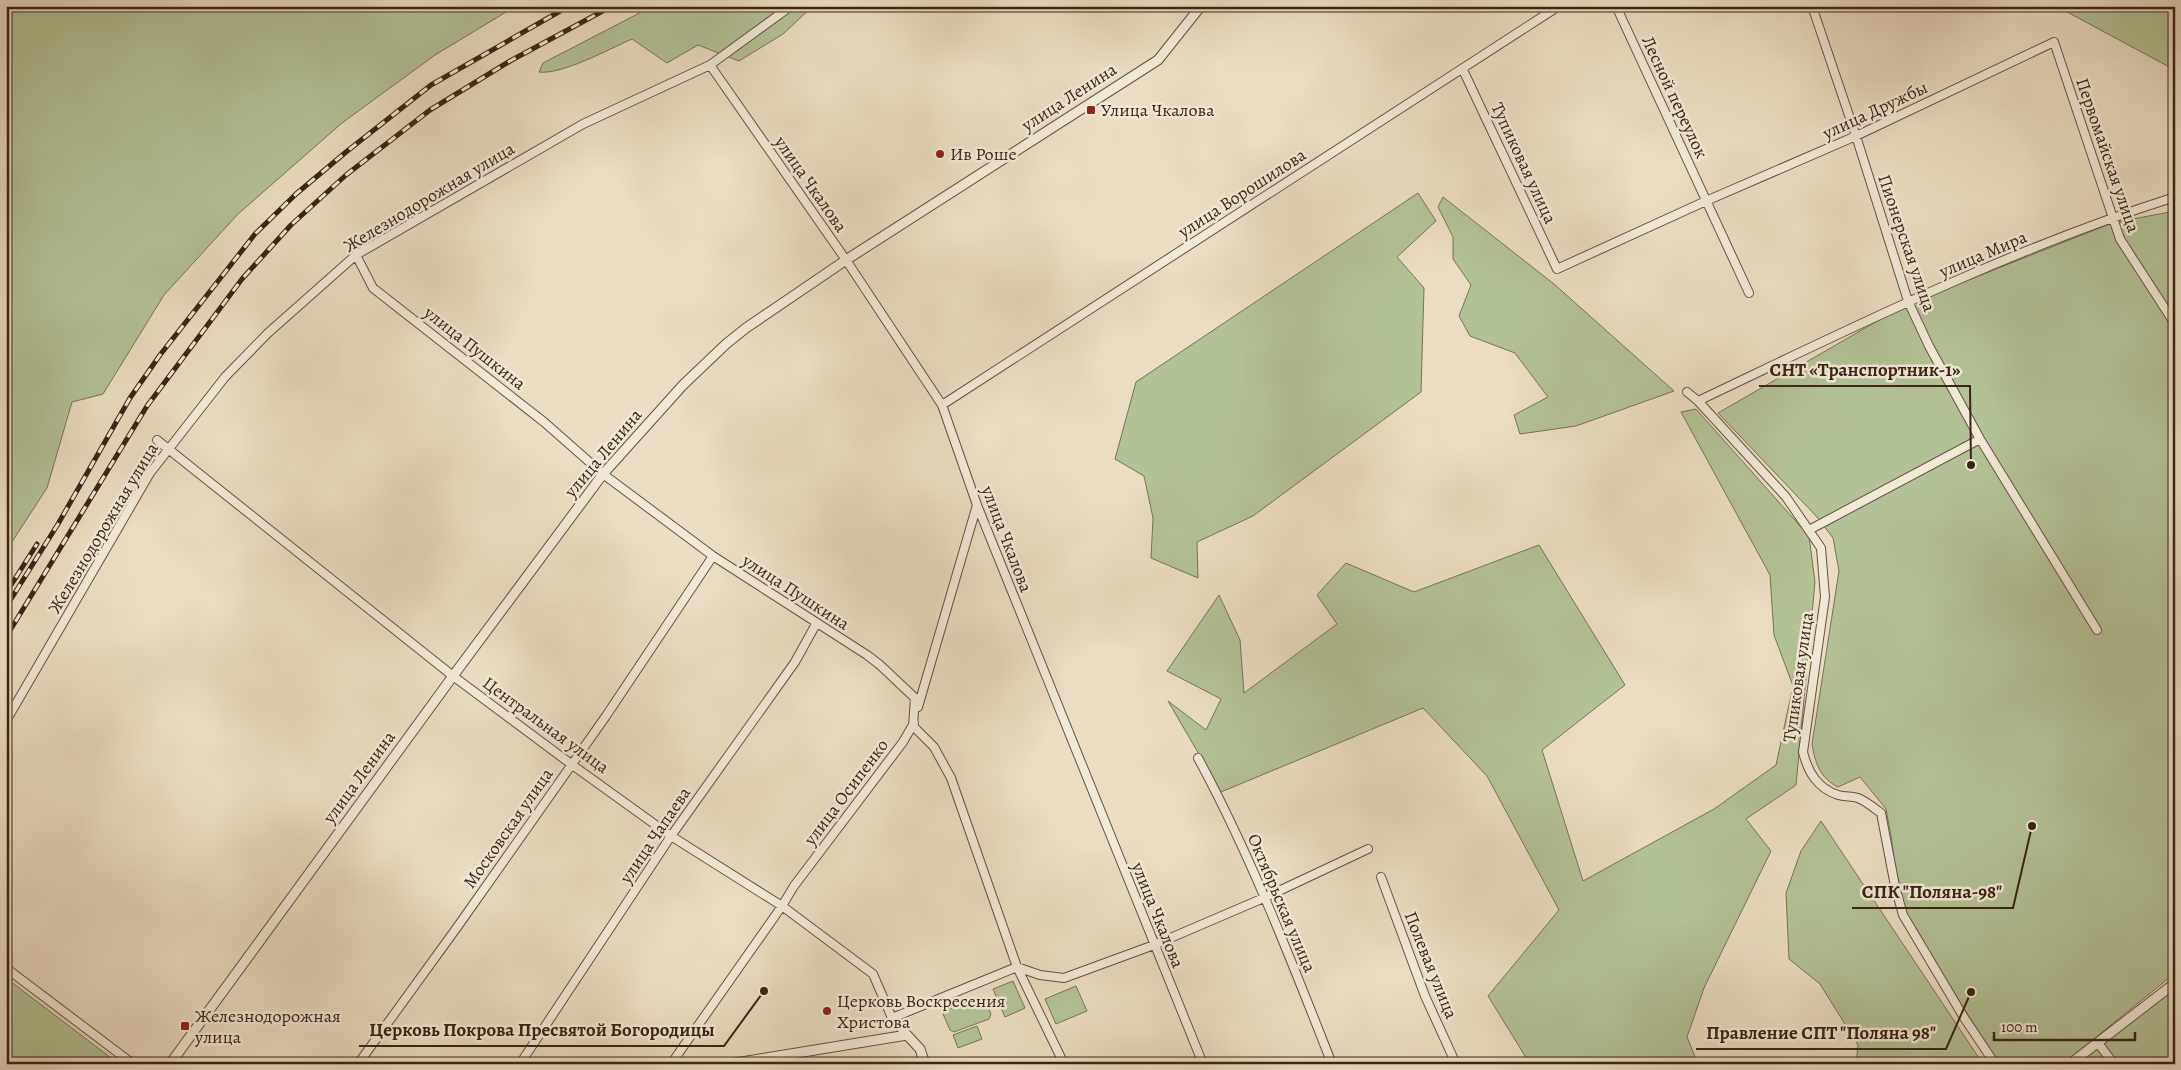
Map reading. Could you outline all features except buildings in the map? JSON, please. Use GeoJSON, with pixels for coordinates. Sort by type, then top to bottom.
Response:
{"type":"FeatureCollection","features":[{"type":"Feature","properties":{"kind":"street","name":"Железнодорожная улица"},"geometry":{"type":"LineString","coordinates":[[6,721],[150,473],[224,377],[268,333],[356,255],[583,124],[710,65],[791,6]]}},
{"type":"Feature","properties":{"kind":"street","name":"улица Ленина"},"geometry":{"type":"LineString","coordinates":[[170,1064],[603,474],[683,384],[726,344],[846,260],[1158,60],[1201,6]]}},
{"type":"Feature","properties":{"kind":"street","name":"улица Ворошилова"},"geometry":{"type":"LineString","coordinates":[[942,405],[1463,70],[1559,6]]}},
{"type":"Feature","properties":{"kind":"street","name":"Лесной переулок"},"geometry":{"type":"LineString","coordinates":[[1616,6],[1749,294]]}},
{"type":"Feature","properties":{"kind":"street","name":"Пионерская улица"},"geometry":{"type":"LineString","coordinates":[[1812,6],[1856,136],[1908,301],[1929,346],[1980,438],[2097,630]]}},
{"type":"Feature","properties":{"kind":"street","name":"улица Дружбы"},"geometry":{"type":"LineString","coordinates":[[1557,269],[1706,200],[1856,136],[2054,42]]}},
{"type":"Feature","properties":{"kind":"street","name":"Первомайская улица"},"geometry":{"type":"LineString","coordinates":[[2054,42],[2120,239],[2175,324]]}},
{"type":"Feature","properties":{"kind":"street","name":"улица Чкалова"},"geometry":{"type":"LineString","coordinates":[[710,65],[846,260],[942,405],[977,505],[1202,1064]]}},
{"type":"Feature","properties":{"kind":"street","name":"Тупиковая улица"},"geometry":{"type":"LineString","coordinates":[[1463,70],[1557,269]]}},
{"type":"Feature","properties":{"kind":"street","name":"улица Мира"},"geometry":{"type":"LineString","coordinates":[[1698,401],[1908,301],[2113,216],[2175,197]]}},
{"type":"Feature","properties":{"kind":"street","name":"улица Пушкина"},"geometry":{"type":"LineString","coordinates":[[356,255],[373,288],[544,422],[603,474],[713,556],[816,624],[867,655],[915,698],[913,726]]}},
{"type":"Feature","properties":{"kind":"street","name":"Тупиковая улица"},"geometry":{"type":"LineString","coordinates":[[1687,392],[1698,401],[1786,497],[1821,548],[1825,597],[1803,752],[1808,770],[1814,779],[1826,789],[1838,795],[1858,798],[1881,813],[1895,886],[1903,915],[1963,1016],[1995,1064]]}},
{"type":"Feature","properties":{"kind":"street"},"geometry":{"type":"LineString","coordinates":[[1809,530],[1980,438]]}},
{"type":"Feature","properties":{"kind":"street","name":"Центральная улица"},"geometry":{"type":"LineString","coordinates":[[157,440],[167,450],[453,676],[672,836],[782,906],[873,974],[892,1018],[920,1049],[925,1064]]}},
{"type":"Feature","properties":{"kind":"street","name":"улица Осипенко"},"geometry":{"type":"LineString","coordinates":[[671,1064],[794,886],[913,726],[922,688],[977,505]]}},
{"type":"Feature","properties":{"kind":"street","name":"Московская улица"},"geometry":{"type":"LineString","coordinates":[[358,1064],[606,716],[713,556]]}},
{"type":"Feature","properties":{"kind":"street","name":"улица Чапаева"},"geometry":{"type":"LineString","coordinates":[[520,1064],[672,836],[795,662],[816,624]]}},
{"type":"Feature","properties":{"kind":"street"},"geometry":{"type":"LineString","coordinates":[[913,726],[934,748],[951,778],[1017,967],[1064,1064]]}},
{"type":"Feature","properties":{"kind":"street","name":"Октябрьская улица"},"geometry":{"type":"LineString","coordinates":[[1198,758],[1220,799],[1266,897],[1332,1064]]}},
{"type":"Feature","properties":{"kind":"street"},"geometry":{"type":"LineString","coordinates":[[892,1018],[1017,967],[1040,975],[1064,978],[1154,946],[1266,897],[1368,849]]}},
{"type":"Feature","properties":{"kind":"street","name":"Полевая улица"},"geometry":{"type":"LineString","coordinates":[[1381,877],[1425,996],[1456,1064]]}},
{"type":"Feature","properties":{"kind":"street"},"geometry":{"type":"LineString","coordinates":[[6,968],[133,1064]]}},
{"type":"Feature","properties":{"kind":"street"},"geometry":{"type":"LineString","coordinates":[[2070,1064],[2175,982]]}},
{"type":"Feature","properties":{"kind":"street"},"geometry":{"type":"LineString","coordinates":[[729,1064],[778,1060],[908,1035]]}},
{"type":"Feature","properties":{"kind":"street"},"geometry":{"type":"LineString","coordinates":[[2098,1043],[2114,1064]]}},
{"type":"Feature","properties":{"kind":"green space"},"geometry":{"type":"Polygon","coordinates":[[[6,6],[516,6],[435,55],[342,123],[238,214],[164,295],[103,394],[72,402],[47,488],[6,551],[6,6]]]}},
{"type":"Feature","properties":{"kind":"green space"},"geometry":{"type":"Polygon","coordinates":[[[653,6],[813,6],[783,34],[739,61],[698,45],[667,63],[632,39],[572,66],[549,72],[539,72],[543,63],[653,6]]]}},
{"type":"Feature","properties":{"kind":"green space"},"geometry":{"type":"Polygon","coordinates":[[[2056,6],[2175,6],[2175,70],[2056,6]]]}},
{"type":"Feature","properties":{"kind":"green space"},"geometry":{"type":"Polygon","coordinates":[[[1418,193],[1436,221],[1397,257],[1424,288],[1421,392],[1253,516],[1197,542],[1198,578],[1151,558],[1153,518],[1144,476],[1115,459],[1136,382],[1418,193]]]}},
{"type":"Feature","properties":{"kind":"green space"},"geometry":{"type":"Polygon","coordinates":[[[1443,197],[1554,284],[1674,391],[1576,426],[1520,434],[1514,415],[1548,397],[1515,353],[1470,336],[1459,316],[1471,285],[1453,259],[1453,237],[1438,207],[1443,197]]]}},
{"type":"Feature","properties":{"kind":"green space"},"geometry":{"type":"Polygon","coordinates":[[[2175,211],[2175,973],[2063,1064],[1999,1064],[1910,923],[1896,881],[1886,809],[1860,777],[1838,787],[1832,783],[1819,769],[1815,757],[1812,744],[1839,571],[1833,538],[1817,517],[1718,413],[1905,305],[2112,223],[2175,211]]]}},
{"type":"Feature","properties":{"kind":"green space"},"geometry":{"type":"Polygon","coordinates":[[[1696,409],[1809,536],[1815,582],[1796,785],[1746,819],[1771,851],[1704,988],[1687,1037],[1698,1064],[1530,1064],[1488,996],[1559,910],[1487,776],[1423,708],[1221,792],[1168,701],[1206,730],[1221,699],[1167,671],[1219,595],[1240,640],[1244,693],[1337,624],[1317,595],[1346,563],[1414,592],[1539,545],[1625,685],[1542,750],[1583,881],[1714,809],[1776,765],[1793,686],[1774,635],[1770,575],[1681,412],[1696,409]]]}},
{"type":"Feature","properties":{"kind":"green space"},"geometry":{"type":"Polygon","coordinates":[[[1821,821],[1979,1058],[1950,1064],[1856,1064],[1858,1045],[1820,984],[1789,959],[1786,893],[1801,851],[1821,821]]]}},
{"type":"Feature","properties":{"kind":"green space"},"geometry":{"type":"Polygon","coordinates":[[[6,978],[119,1064],[6,1064],[6,978]]]}},
{"type":"Feature","properties":{"kind":"green space"},"geometry":{"type":"Polygon","coordinates":[[[1013,981],[1025,1008],[1005,1017],[993,989],[1013,981]]]}},
{"type":"Feature","properties":{"kind":"green space"},"geometry":{"type":"Polygon","coordinates":[[[1076,986],[1087,1011],[1056,1024],[1045,999],[1076,986]]]}},
{"type":"Feature","properties":{"kind":"green space"},"geometry":{"type":"Polygon","coordinates":[[[2175,987],[2175,1064],[2074,1064],[2175,987]]]}},
{"type":"Feature","properties":{"kind":"green space"},"geometry":{"type":"Polygon","coordinates":[[[981,997],[985,998],[991,1014],[989,1019],[954,1032],[950,1030],[943,1014],[946,1010],[981,997]]]}},
{"type":"Feature","properties":{"kind":"green space"},"geometry":{"type":"Polygon","coordinates":[[[977,1026],[982,1039],[958,1048],[953,1035],[977,1026]]]}},
{"type":"Feature","properties":{"kind":"railway"},"geometry":{"type":"LineString","coordinates":[[6,607],[58,524],[130,398],[160,355],[255,234],[296,194],[431,85],[569,6]]}},
{"type":"Feature","properties":{"kind":"railway"},"geometry":{"type":"LineString","coordinates":[[6,637],[147,406],[242,279],[291,225],[346,175],[430,110],[510,61],[612,6]]}},
{"type":"Feature","properties":{"kind":"railway"},"geometry":{"type":"LineString","coordinates":[[6,593],[37,544]]}},
{"type":"Feature","properties":{"kind":"place","name":"Улица Чкалова"},"geometry":{"type":"Point","coordinates":[1091,110]}},
{"type":"Feature","properties":{"kind":"place","name":"Ив Роше"},"geometry":{"type":"Point","coordinates":[940,154]}},
{"type":"Feature","properties":{"kind":"place","name":"СНТ «Транспортник-1»"},"geometry":{"type":"Point","coordinates":[1971,465]}},
{"type":"Feature","properties":{"kind":"place","name":"СПК \"Поляна-98\""},"geometry":{"type":"Point","coordinates":[2032,826]}},
{"type":"Feature","properties":{"kind":"place","name":"Церковь Покрова Пресвятой Богородицы"},"geometry":{"type":"Point","coordinates":[764,991]}},
{"type":"Feature","properties":{"kind":"place","name":"Правление СПТ \"Поляна 98\""},"geometry":{"type":"Point","coordinates":[1971,992]}},
{"type":"Feature","properties":{"kind":"place","name":"Церковь Воскресения Христова"},"geometry":{"type":"Point","coordinates":[827,1011]}},
{"type":"Feature","properties":{"kind":"place","name":"Железнодорожная улица"},"geometry":{"type":"Point","coordinates":[185,1026]}}]}
